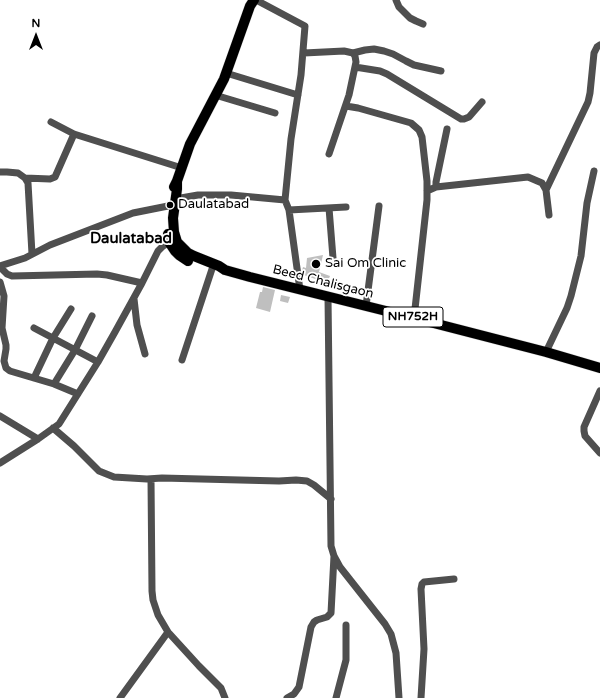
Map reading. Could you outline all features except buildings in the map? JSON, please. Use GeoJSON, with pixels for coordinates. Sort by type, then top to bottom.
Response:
{"type":"FeatureCollection","features":[{"type":"Feature","properties":{"kind":"highway","name":"Beed Chalisgaon"},"geometry":{"type":"LineString","coordinates":[[255,0],[250,6],[226,73],[190,144],[177,181],[170,193],[173,225],[177,242],[188,253],[225,270],[546,352],[600,368]]}},
{"type":"Feature","properties":{"kind":"highway","name":"Beed Chalisgaon"},"geometry":{"type":"LineString","coordinates":[[172,202],[167,226],[169,242],[175,251],[183,258],[195,264],[212,269],[225,270]]}},
{"type":"Feature","properties":{"kind":"street"},"geometry":{"type":"LineString","coordinates":[[255,0],[305,26],[304,53],[285,200],[289,210],[300,290]]}},
{"type":"Feature","properties":{"kind":"street"},"geometry":{"type":"LineString","coordinates":[[396,0],[399,7],[410,18],[423,24]]}},
{"type":"Feature","properties":{"kind":"street"},"geometry":{"type":"LineString","coordinates":[[546,190],[588,102],[594,53],[600,45]]}},
{"type":"Feature","properties":{"kind":"street"},"geometry":{"type":"LineString","coordinates":[[304,53],[344,51],[353,53],[374,49],[394,54],[414,65],[442,71]]}},
{"type":"Feature","properties":{"kind":"street"},"geometry":{"type":"LineString","coordinates":[[329,154],[349,95],[356,62],[353,53]]}},
{"type":"Feature","properties":{"kind":"street"},"geometry":{"type":"LineString","coordinates":[[355,67],[380,71],[387,74],[461,119],[468,117],[482,102]]}},
{"type":"Feature","properties":{"kind":"street"},"geometry":{"type":"LineString","coordinates":[[226,73],[298,95]]}},
{"type":"Feature","properties":{"kind":"street"},"geometry":{"type":"LineString","coordinates":[[215,95],[275,113]]}},
{"type":"Feature","properties":{"kind":"street"},"geometry":{"type":"LineString","coordinates":[[346,106],[411,123],[419,130],[422,137],[427,181],[427,200],[414,318]]}},
{"type":"Feature","properties":{"kind":"street"},"geometry":{"type":"LineString","coordinates":[[51,122],[74,134],[182,168]]}},
{"type":"Feature","properties":{"kind":"street"},"geometry":{"type":"LineString","coordinates":[[436,187],[447,129]]}},
{"type":"Feature","properties":{"kind":"street"},"geometry":{"type":"LineString","coordinates":[[24,178],[50,179],[55,177],[74,134]]}},
{"type":"Feature","properties":{"kind":"street"},"geometry":{"type":"LineString","coordinates":[[546,352],[567,308],[571,296],[581,256],[587,203],[594,171]]}},
{"type":"Feature","properties":{"kind":"street"},"geometry":{"type":"LineString","coordinates":[[0,172],[18,173],[28,183],[32,254]]}},
{"type":"Feature","properties":{"kind":"street"},"geometry":{"type":"LineString","coordinates":[[427,191],[436,187],[528,177],[542,183],[546,190],[549,215]]}},
{"type":"Feature","properties":{"kind":"street"},"geometry":{"type":"LineString","coordinates":[[142,282],[107,275],[12,276],[7,274],[0,267],[24,258],[50,245],[133,213],[198,195],[230,195],[285,200]]}},
{"type":"Feature","properties":{"kind":"street"},"geometry":{"type":"LineString","coordinates":[[366,306],[379,206]]}},
{"type":"Feature","properties":{"kind":"street"},"geometry":{"type":"LineString","coordinates":[[289,210],[346,207]]}},
{"type":"Feature","properties":{"kind":"street"},"geometry":{"type":"LineString","coordinates":[[329,208],[333,258]]}},
{"type":"Feature","properties":{"kind":"street"},"geometry":{"type":"LineString","coordinates":[[0,463],[59,424],[98,362],[134,298],[158,251],[169,242]]}},
{"type":"Feature","properties":{"kind":"street"},"geometry":{"type":"LineString","coordinates":[[182,360],[212,269]]}},
{"type":"Feature","properties":{"kind":"street"},"geometry":{"type":"LineString","coordinates":[[0,282],[4,296],[2,328],[6,345],[4,362],[6,368],[10,371],[54,384],[78,394]]}},
{"type":"Feature","properties":{"kind":"street"},"geometry":{"type":"LineString","coordinates":[[328,297],[331,546],[340,567],[385,624],[391,634],[396,653],[399,698]]}},
{"type":"Feature","properties":{"kind":"street"},"geometry":{"type":"LineString","coordinates":[[134,298],[139,335],[145,354]]}},
{"type":"Feature","properties":{"kind":"street"},"geometry":{"type":"LineString","coordinates":[[34,378],[53,338],[71,309]]}},
{"type":"Feature","properties":{"kind":"street"},"geometry":{"type":"LineString","coordinates":[[54,384],[75,350],[92,316]]}},
{"type":"Feature","properties":{"kind":"street"},"geometry":{"type":"LineString","coordinates":[[34,328],[98,362]]}},
{"type":"Feature","properties":{"kind":"street"},"geometry":{"type":"LineString","coordinates":[[600,391],[584,427],[584,431],[585,436],[600,453]]}},
{"type":"Feature","properties":{"kind":"street"},"geometry":{"type":"LineString","coordinates":[[0,416],[38,439]]}},
{"type":"Feature","properties":{"kind":"street"},"geometry":{"type":"LineString","coordinates":[[53,428],[99,471],[114,477],[151,479],[307,481],[331,499]]}},
{"type":"Feature","properties":{"kind":"street"},"geometry":{"type":"LineString","coordinates":[[151,479],[152,591],[153,600],[158,615],[168,632],[221,688],[225,698]]}},
{"type":"Feature","properties":{"kind":"street"},"geometry":{"type":"LineString","coordinates":[[287,698],[294,694],[299,687],[311,628],[314,622],[327,617],[331,613],[334,556]]}},
{"type":"Feature","properties":{"kind":"street"},"geometry":{"type":"LineString","coordinates":[[421,698],[424,649],[422,584],[424,582],[454,579]]}},
{"type":"Feature","properties":{"kind":"street"},"geometry":{"type":"LineString","coordinates":[[336,698],[346,660],[346,625]]}},
{"type":"Feature","properties":{"kind":"street"},"geometry":{"type":"LineString","coordinates":[[123,697],[168,632]]}},
{"type":"Feature","properties":{"kind":"place","name":"Daulatabad"},"geometry":{"type":"Point","coordinates":[170,205]}},
{"type":"Feature","properties":{"kind":"place","name":"Sai Om Clinic"},"geometry":{"type":"Point","coordinates":[316,264]}},
{"type":"Feature","properties":{"kind":"district","name":"Daulatabad"},"geometry":{"type":"Point","coordinates":[131,239]}}]}
